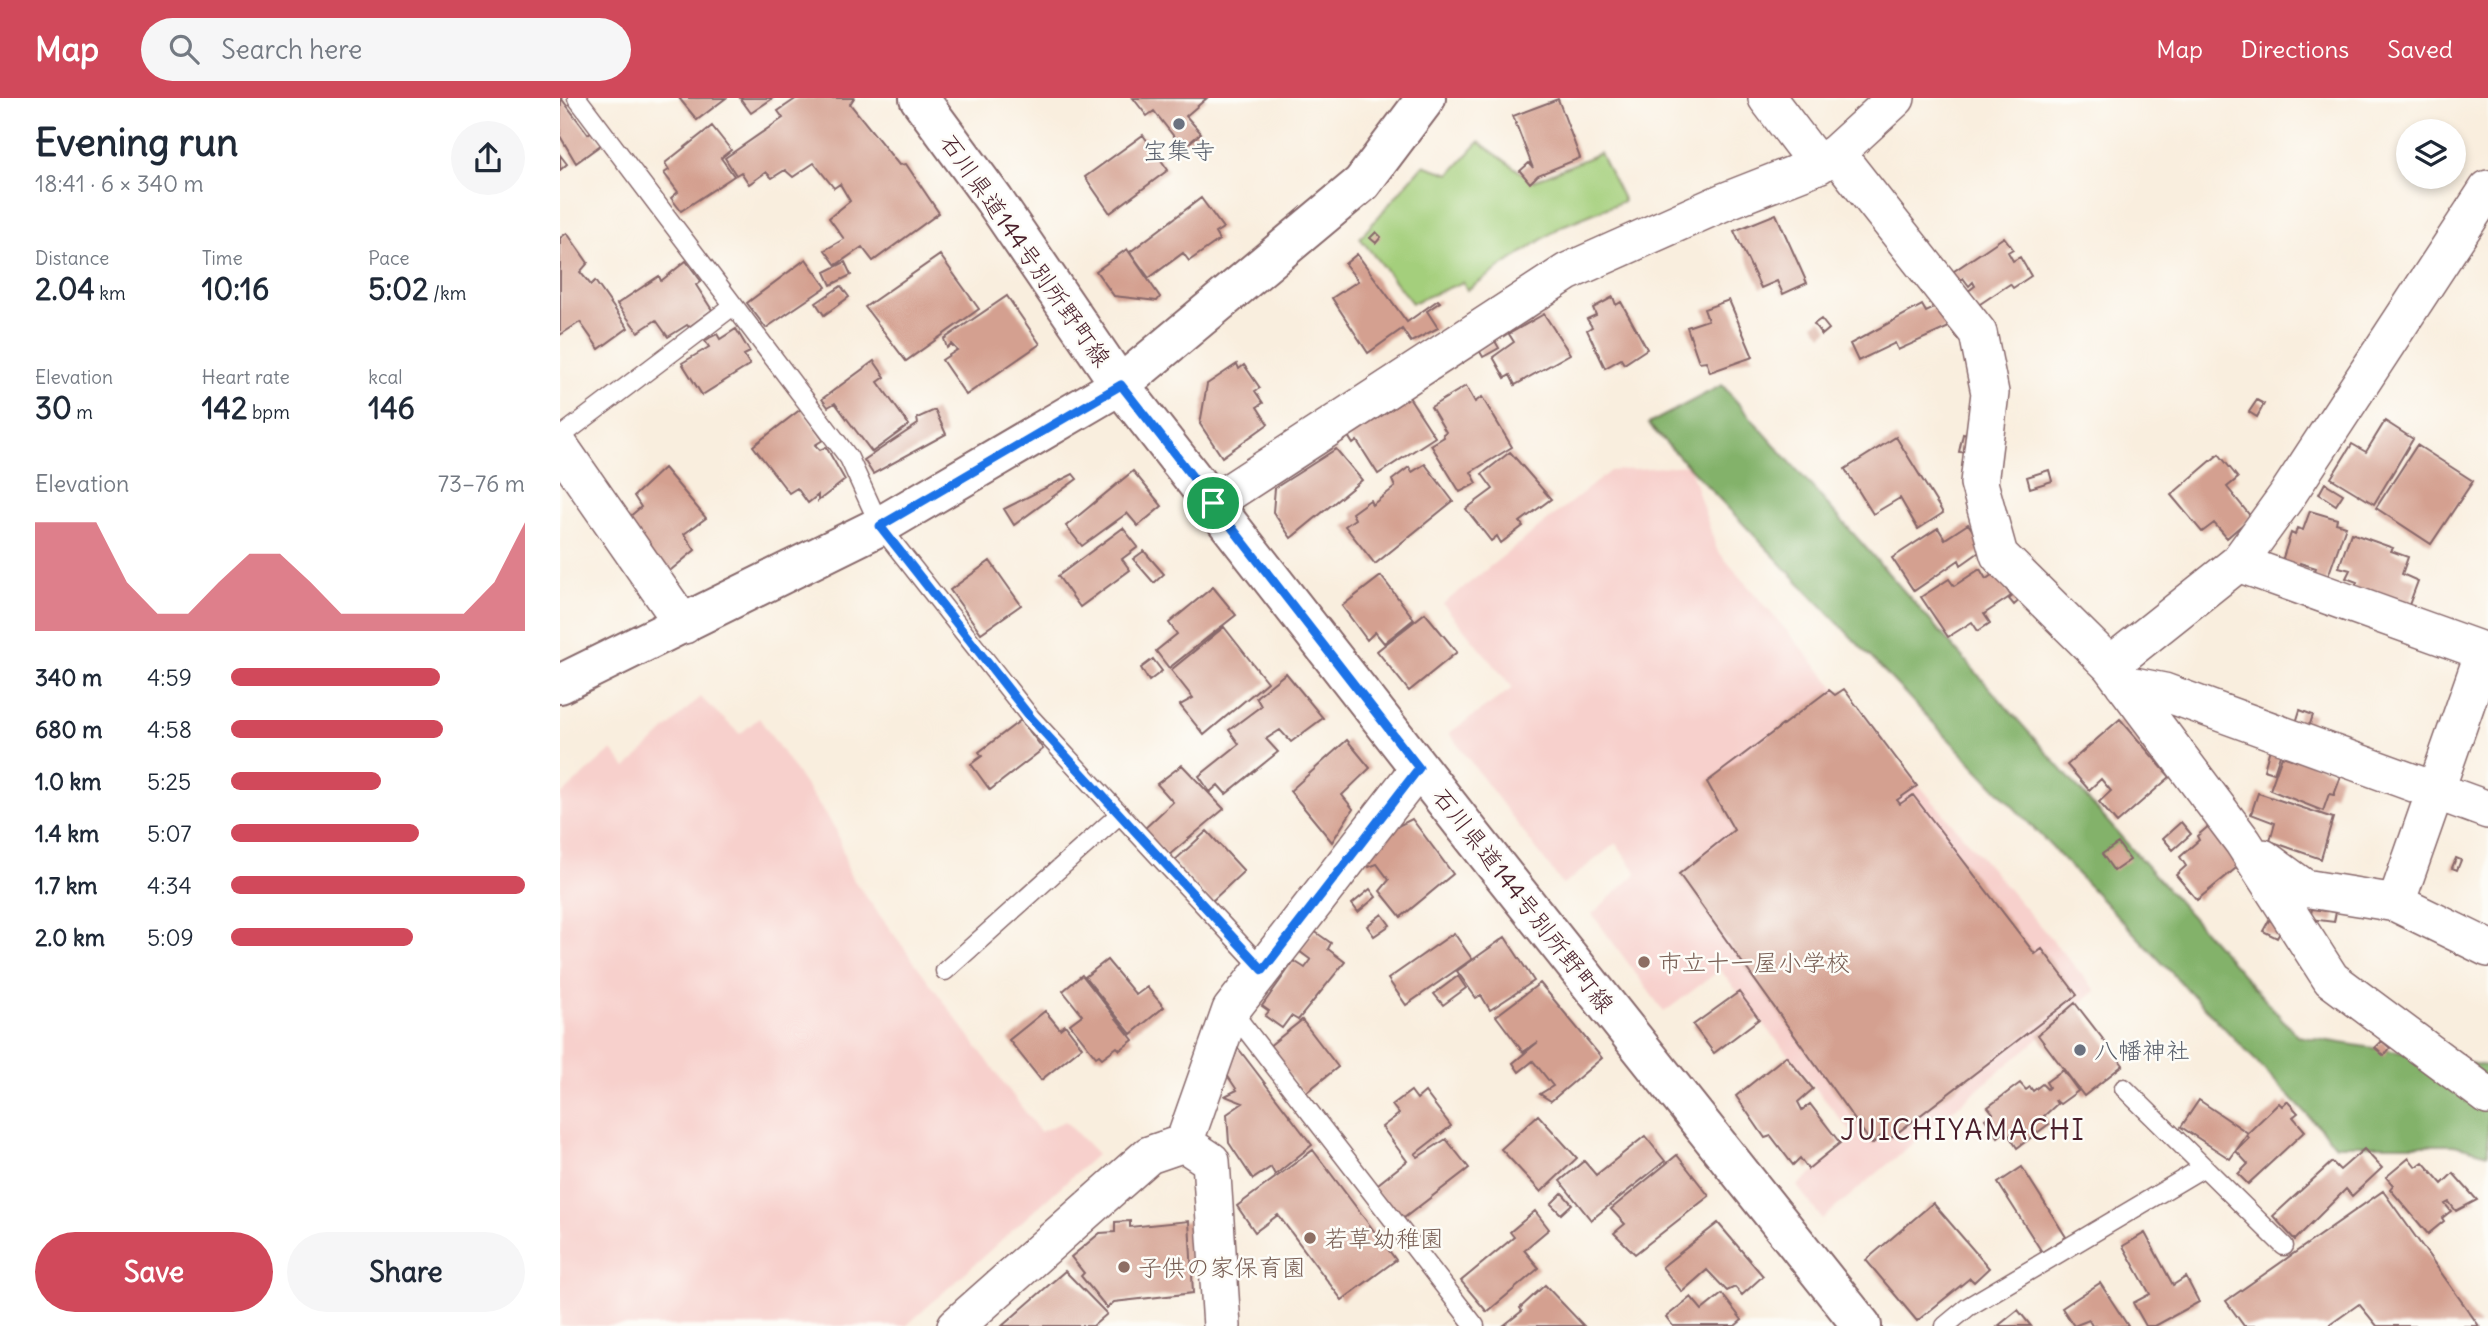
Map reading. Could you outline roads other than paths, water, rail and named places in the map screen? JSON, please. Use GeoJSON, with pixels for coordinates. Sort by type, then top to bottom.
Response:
{"type":"FeatureCollection","features":[{"type":"Feature","properties":{"kind":"main road","name":"石川県道144号別所野町線"},"geometry":{"type":"LineString","coordinates":[[919,98],[1121,385],[1419,768],[1862,1326]]}},
{"type":"Feature","properties":{"kind":"main road"},"geometry":{"type":"LineString","coordinates":[[560,684],[880,526],[1121,385],[1362,183],[1426,98]]}},
{"type":"Feature","properties":{"kind":"street"},"geometry":{"type":"LineString","coordinates":[[1767,98],[1827,159],[1978,332],[1990,393],[1979,483],[1999,555],[2117,675],[2243,842],[2330,979],[2488,1096]]}},
{"type":"Feature","properties":{"kind":"street"},"geometry":{"type":"LineString","coordinates":[[1213,503],[1567,272],[1827,159],[1896,98]]}},
{"type":"Feature","properties":{"kind":"street"},"geometry":{"type":"LineString","coordinates":[[2117,675],[2238,562],[2286,497],[2488,189]]}},
{"type":"Feature","properties":{"kind":"street"},"geometry":{"type":"LineString","coordinates":[[560,447],[684,625]]}},
{"type":"Feature","properties":{"kind":"street"},"geometry":{"type":"LineString","coordinates":[[2238,562],[2486,652],[2396,902]]}},
{"type":"Feature","properties":{"kind":"street"},"geometry":{"type":"LineString","coordinates":[[2117,675],[2488,810]]}},
{"type":"Feature","properties":{"kind":"street"},"geometry":{"type":"LineString","coordinates":[[1184,1143],[1231,1010],[1419,768]]}},
{"type":"Feature","properties":{"kind":"street"},"geometry":{"type":"LineString","coordinates":[[2243,842],[2304,888],[2396,902],[2488,948]]}},
{"type":"Feature","properties":{"kind":"street"},"geometry":{"type":"LineString","coordinates":[[956,1326],[1149,1155],[1184,1143]]}},
{"type":"Feature","properties":{"kind":"street"},"geometry":{"type":"LineString","coordinates":[[1184,1143],[1211,1161],[1222,1326]]}},
{"type":"Feature","properties":{"kind":"lane"},"geometry":{"type":"LineString","coordinates":[[577,98],[849,458],[880,526],[1031,718],[1263,970]]}},
{"type":"Feature","properties":{"kind":"lane"},"geometry":{"type":"LineString","coordinates":[[560,437],[733,306]]}},
{"type":"Feature","properties":{"kind":"lane"},"geometry":{"type":"LineString","coordinates":[[945,971],[1120,814]]}},
{"type":"Feature","properties":{"kind":"lane"},"geometry":{"type":"LineString","coordinates":[[1231,1010],[1475,1326]]}},
{"type":"Feature","properties":{"kind":"lane"},"geometry":{"type":"LineString","coordinates":[[2124,1088],[2284,1246]]}},
{"type":"Feature","properties":{"kind":"lane"},"geometry":{"type":"LineString","coordinates":[[1945,1326],[1968,1307],[2204,1167]]}},
{"type":"Feature","properties":{"kind":"place","name":"宝集寺"},"geometry":{"type":"Point","coordinates":[1179,124]}},
{"type":"Feature","properties":{"kind":"place","name":"市立十一屋小学校"},"geometry":{"type":"Point","coordinates":[1644,962]}},
{"type":"Feature","properties":{"kind":"place","name":"八幡神社"},"geometry":{"type":"Point","coordinates":[2080,1050]}},
{"type":"Feature","properties":{"kind":"place","name":"若草幼稚園"},"geometry":{"type":"Point","coordinates":[1310,1238]}},
{"type":"Feature","properties":{"kind":"place","name":"子供の家保育園"},"geometry":{"type":"Point","coordinates":[1124,1267]}},
{"type":"Feature","properties":{"kind":"district","name":"JUICHIYAMACHI"},"geometry":{"type":"Point","coordinates":[1963,1130]}}]}
